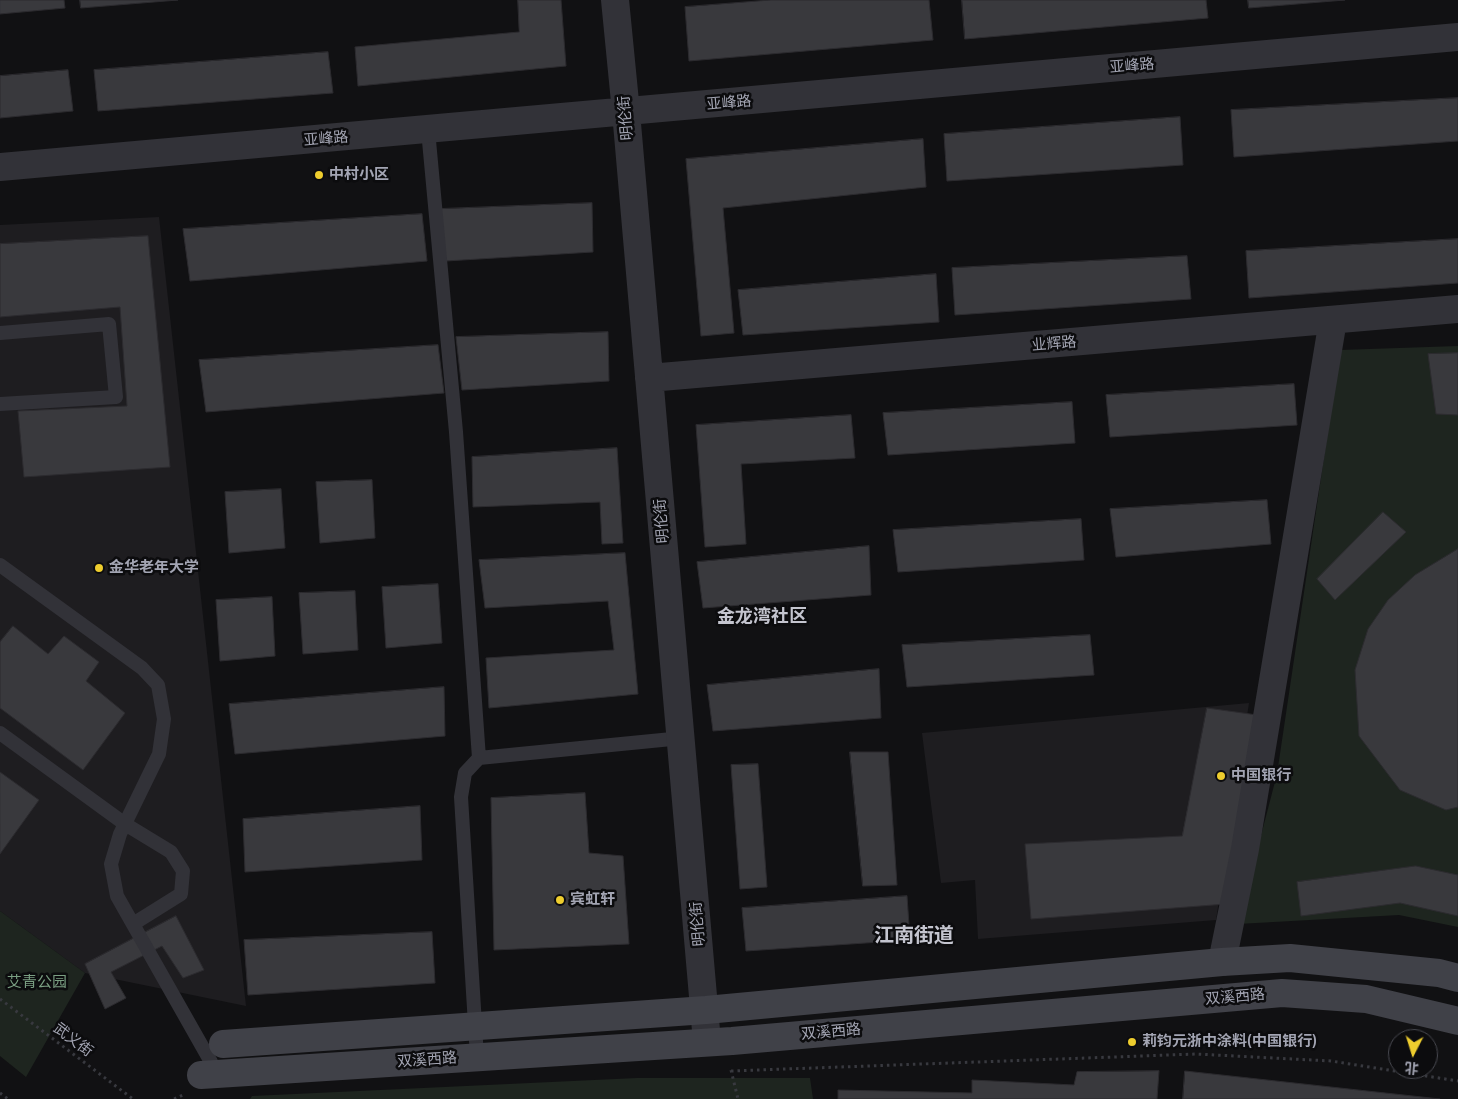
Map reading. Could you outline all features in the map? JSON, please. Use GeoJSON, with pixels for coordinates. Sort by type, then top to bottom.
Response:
{"type":"FeatureCollection","features":[{"type":"Feature","properties":{"kind":"main road","name":"双溪西路"},"geometry":{"type":"LineString","coordinates":[[211,1060],[476,1026],[706,1010],[1222,962],[1290,958],[1439,973],[1458,978]]}},
{"type":"Feature","properties":{"kind":"main road","name":"双溪西路"},"geometry":{"type":"LineString","coordinates":[[211,1060],[477,1057],[715,1042],[1282,993],[1366,998],[1458,1021]]}},
{"type":"Feature","properties":{"kind":"street","name":"明伦街"},"geometry":{"type":"LineString","coordinates":[[615,0],[706,1010],[715,1042]]}},
{"type":"Feature","properties":{"kind":"street","name":"亚峰路"},"geometry":{"type":"LineString","coordinates":[[0,167],[1458,37]]}},
{"type":"Feature","properties":{"kind":"street","name":"业辉路"},"geometry":{"type":"LineString","coordinates":[[649,378],[1458,309]]}},
{"type":"Feature","properties":{"kind":"street"},"geometry":{"type":"LineString","coordinates":[[1222,962],[1245,849],[1333,320]]}},
{"type":"Feature","properties":{"kind":"lane"},"geometry":{"type":"LineString","coordinates":[[428,130],[456,432],[479,758]]}},
{"type":"Feature","properties":{"kind":"lane"},"geometry":{"type":"LineString","coordinates":[[0,333],[109,324],[116,397],[0,404]]}},
{"type":"Feature","properties":{"kind":"lane"},"geometry":{"type":"LineString","coordinates":[[0,565],[142,668],[158,685],[164,719],[159,754],[120,834],[111,864],[117,896],[211,1060]]}},
{"type":"Feature","properties":{"kind":"lane"},"geometry":{"type":"LineString","coordinates":[[0,733],[125,824],[171,852],[184,872],[181,894],[133,924]]}},
{"type":"Feature","properties":{"kind":"lane"},"geometry":{"type":"LineString","coordinates":[[477,1057],[461,797],[465,773],[479,758],[682,738]]}},
{"type":"Feature","properties":{"kind":"path","name":"武义街"},"geometry":{"type":"LineString","coordinates":[[0,999],[133,1099]]}},
{"type":"Feature","properties":{"kind":"path"},"geometry":{"type":"LineString","coordinates":[[715,1042],[731,1071],[738,1099]]}},
{"type":"Feature","properties":{"kind":"path"},"geometry":{"type":"LineString","coordinates":[[731,1071],[1196,1054],[1331,1061],[1458,1081]]}},
{"type":"Feature","properties":{"kind":"path"},"geometry":{"type":"LineString","coordinates":[[0,1093],[8,1099]]}},
{"type":"Feature","properties":{"kind":"shaded area","name":"金华老年大学"},"geometry":{"type":"Polygon","coordinates":[[[159,217],[246,1006],[85,973],[0,911],[0,225],[159,217]]]}},
{"type":"Feature","properties":{"kind":"shaded area"},"geometry":{"type":"Polygon","coordinates":[[[1249,703],[1216,920],[978,939],[975,880],[941,883],[922,733],[1249,703]]]}},
{"type":"Feature","properties":{"kind":"green space"},"geometry":{"type":"Polygon","coordinates":[[[1458,346],[1458,927],[1399,915],[1238,924],[1277,774],[1340,350],[1458,346]]]}},
{"type":"Feature","properties":{"kind":"green space","name":"艾青公园"},"geometry":{"type":"Polygon","coordinates":[[[0,911],[85,973],[26,1077],[0,1056],[0,911]]]}},
{"type":"Feature","properties":{"kind":"green space"},"geometry":{"type":"Polygon","coordinates":[[[637,1078],[810,1078],[813,1099],[250,1099],[252,1096],[637,1078]]]}},
{"type":"Feature","properties":{"kind":"building"},"geometry":{"type":"Polygon","coordinates":[[[0,0],[64,0],[65,8],[0,14],[0,0]]]}},
{"type":"Feature","properties":{"kind":"building"},"geometry":{"type":"Polygon","coordinates":[[[80,0],[178,0],[81,8],[80,0]]]}},
{"type":"Feature","properties":{"kind":"building"},"geometry":{"type":"Polygon","coordinates":[[[518,0],[561,0],[566,66],[358,86],[355,47],[519,32],[518,0]]]}},
{"type":"Feature","properties":{"kind":"building"},"geometry":{"type":"Polygon","coordinates":[[[771,0],[929,0],[933,40],[689,61],[685,7],[771,0]]]}},
{"type":"Feature","properties":{"kind":"building"},"geometry":{"type":"Polygon","coordinates":[[[962,0],[1206,0],[1208,18],[965,39],[962,0]]]}},
{"type":"Feature","properties":{"kind":"building"},"geometry":{"type":"Polygon","coordinates":[[[1248,0],[1345,0],[1249,8],[1248,0]]]}},
{"type":"Feature","properties":{"kind":"building"},"geometry":{"type":"Polygon","coordinates":[[[328,52],[333,93],[98,111],[94,70],[328,52]]]}},
{"type":"Feature","properties":{"kind":"building"},"geometry":{"type":"Polygon","coordinates":[[[68,70],[73,111],[0,118],[0,76],[68,70]]]}},
{"type":"Feature","properties":{"kind":"building"},"geometry":{"type":"Polygon","coordinates":[[[1458,98],[1458,141],[1234,157],[1231,110],[1458,98]]]}},
{"type":"Feature","properties":{"kind":"building"},"geometry":{"type":"Polygon","coordinates":[[[1180,117],[1183,165],[947,181],[944,134],[1180,117]]]}},
{"type":"Feature","properties":{"kind":"building"},"geometry":{"type":"Polygon","coordinates":[[[923,139],[926,187],[723,208],[734,333],[701,336],[686,159],[923,139]]]}},
{"type":"Feature","properties":{"kind":"building"},"geometry":{"type":"Polygon","coordinates":[[[592,203],[593,252],[446,261],[440,209],[592,203]]]}},
{"type":"Feature","properties":{"kind":"building"},"geometry":{"type":"Polygon","coordinates":[[[422,214],[427,261],[190,281],[183,229],[422,214]]]}},
{"type":"Feature","properties":{"kind":"building"},"geometry":{"type":"Polygon","coordinates":[[[148,236],[170,467],[24,477],[18,411],[127,406],[120,307],[0,317],[0,244],[148,236]]]}},
{"type":"Feature","properties":{"kind":"building"},"geometry":{"type":"Polygon","coordinates":[[[1458,239],[1458,283],[1249,298],[1246,251],[1458,239]]]}},
{"type":"Feature","properties":{"kind":"building"},"geometry":{"type":"Polygon","coordinates":[[[1187,256],[1191,299],[955,315],[952,268],[1187,256]]]}},
{"type":"Feature","properties":{"kind":"building"},"geometry":{"type":"Polygon","coordinates":[[[936,274],[939,322],[743,335],[738,290],[936,274]]]}},
{"type":"Feature","properties":{"kind":"building"},"geometry":{"type":"Polygon","coordinates":[[[608,332],[609,381],[462,390],[456,337],[608,332]]]}},
{"type":"Feature","properties":{"kind":"building"},"geometry":{"type":"Polygon","coordinates":[[[438,345],[444,393],[206,412],[199,360],[438,345]]]}},
{"type":"Feature","properties":{"kind":"building"},"geometry":{"type":"Polygon","coordinates":[[[1458,353],[1458,415],[1436,414],[1428,354],[1458,353]]]}},
{"type":"Feature","properties":{"kind":"building"},"geometry":{"type":"Polygon","coordinates":[[[1294,384],[1297,425],[1110,437],[1106,395],[1294,384]]]}},
{"type":"Feature","properties":{"kind":"building"},"geometry":{"type":"Polygon","coordinates":[[[1072,402],[1075,443],[888,455],[883,413],[1072,402]]]}},
{"type":"Feature","properties":{"kind":"building"},"geometry":{"type":"Polygon","coordinates":[[[851,415],[855,458],[741,464],[746,544],[705,547],[696,425],[851,415]]]}},
{"type":"Feature","properties":{"kind":"building"},"geometry":{"type":"Polygon","coordinates":[[[617,448],[623,543],[602,544],[600,502],[473,507],[472,457],[617,448]]]}},
{"type":"Feature","properties":{"kind":"building"},"geometry":{"type":"Polygon","coordinates":[[[372,480],[375,538],[320,543],[316,482],[372,480]]]}},
{"type":"Feature","properties":{"kind":"building"},"geometry":{"type":"Polygon","coordinates":[[[281,489],[285,548],[229,553],[225,492],[281,489]]]}},
{"type":"Feature","properties":{"kind":"building"},"geometry":{"type":"Polygon","coordinates":[[[1267,500],[1271,544],[1116,557],[1110,509],[1267,500]]]}},
{"type":"Feature","properties":{"kind":"building"},"geometry":{"type":"Polygon","coordinates":[[[1383,512],[1406,532],[1335,600],[1317,579],[1383,512]]]}},
{"type":"Feature","properties":{"kind":"building"},"geometry":{"type":"Polygon","coordinates":[[[1081,519],[1084,560],[898,572],[893,530],[1081,519]]]}},
{"type":"Feature","properties":{"kind":"building"},"geometry":{"type":"Polygon","coordinates":[[[869,546],[871,595],[703,608],[697,562],[869,546]]]}},
{"type":"Feature","properties":{"kind":"building"},"geometry":{"type":"Polygon","coordinates":[[[1458,549],[1458,807],[1446,810],[1400,790],[1359,736],[1355,670],[1368,629],[1388,600],[1415,575],[1458,549]]]}},
{"type":"Feature","properties":{"kind":"building"},"geometry":{"type":"Polygon","coordinates":[[[625,553],[638,694],[489,708],[486,658],[614,650],[608,601],[485,608],[479,560],[625,553]]]}},
{"type":"Feature","properties":{"kind":"building"},"geometry":{"type":"Polygon","coordinates":[[[438,584],[442,643],[386,648],[382,587],[438,584]]]}},
{"type":"Feature","properties":{"kind":"building"},"geometry":{"type":"Polygon","coordinates":[[[355,591],[358,650],[303,654],[299,593],[355,591]]]}},
{"type":"Feature","properties":{"kind":"building"},"geometry":{"type":"Polygon","coordinates":[[[272,597],[275,656],[220,661],[216,600],[272,597]]]}},
{"type":"Feature","properties":{"kind":"building"},"geometry":{"type":"Polygon","coordinates":[[[13,626],[48,654],[64,636],[99,662],[86,681],[125,713],[83,770],[0,708],[0,642],[13,626]]]}},
{"type":"Feature","properties":{"kind":"building"},"geometry":{"type":"Polygon","coordinates":[[[1090,635],[1094,675],[907,687],[902,645],[1090,635]]]}},
{"type":"Feature","properties":{"kind":"building"},"geometry":{"type":"Polygon","coordinates":[[[879,669],[881,718],[713,731],[707,685],[879,669]]]}},
{"type":"Feature","properties":{"kind":"building"},"geometry":{"type":"Polygon","coordinates":[[[444,687],[445,736],[235,754],[229,704],[444,687]]]}},
{"type":"Feature","properties":{"kind":"building","name":"中国银行"},"geometry":{"type":"Polygon","coordinates":[[[1207,708],[1257,715],[1226,904],[1031,919],[1025,844],[1182,836],[1207,708]]]}},
{"type":"Feature","properties":{"kind":"building"},"geometry":{"type":"Polygon","coordinates":[[[850,752],[888,752],[897,885],[863,886],[850,752]]]}},
{"type":"Feature","properties":{"kind":"building"},"geometry":{"type":"Polygon","coordinates":[[[758,764],[767,887],[740,889],[731,765],[758,764]]]}},
{"type":"Feature","properties":{"kind":"building"},"geometry":{"type":"Polygon","coordinates":[[[0,772],[39,800],[0,854],[0,772]]]}},
{"type":"Feature","properties":{"kind":"building","name":"宾虹轩"},"geometry":{"type":"Polygon","coordinates":[[[585,793],[589,853],[623,856],[629,944],[494,950],[491,798],[585,793]]]}},
{"type":"Feature","properties":{"kind":"building"},"geometry":{"type":"Polygon","coordinates":[[[420,806],[422,860],[245,872],[243,819],[420,806]]]}},
{"type":"Feature","properties":{"kind":"building"},"geometry":{"type":"Polygon","coordinates":[[[1416,866],[1458,875],[1458,916],[1400,903],[1301,916],[1297,882],[1416,866]]]}},
{"type":"Feature","properties":{"kind":"building"},"geometry":{"type":"Polygon","coordinates":[[[907,896],[910,940],[746,951],[742,908],[907,896]]]}},
{"type":"Feature","properties":{"kind":"building"},"geometry":{"type":"Polygon","coordinates":[[[176,916],[204,970],[183,978],[162,946],[111,972],[126,998],[105,1009],[85,964],[176,916]]]}},
{"type":"Feature","properties":{"kind":"building"},"geometry":{"type":"Polygon","coordinates":[[[432,932],[435,983],[248,995],[244,940],[432,932]]]}},
{"type":"Feature","properties":{"kind":"building"},"geometry":{"type":"Polygon","coordinates":[[[1159,1071],[1157,1099],[838,1099],[838,1090],[972,1093],[972,1080],[1074,1085],[1077,1072],[1159,1071]]]}},
{"type":"Feature","properties":{"kind":"building"},"geometry":{"type":"Polygon","coordinates":[[[1185,1071],[1440,1099],[1183,1099],[1185,1071]]]}},
{"type":"Feature","properties":{"kind":"place","name":"中村小区"},"geometry":{"type":"Point","coordinates":[319,175]}},
{"type":"Feature","properties":{"kind":"place","name":"金华老年大学"},"geometry":{"type":"Point","coordinates":[99,568]}},
{"type":"Feature","properties":{"kind":"place","name":"中国银行"},"geometry":{"type":"Point","coordinates":[1221,776]}},
{"type":"Feature","properties":{"kind":"place","name":"宾虹轩"},"geometry":{"type":"Point","coordinates":[560,900]}},
{"type":"Feature","properties":{"kind":"place","name":"莉钧元浙中涂料(中国银行)"},"geometry":{"type":"Point","coordinates":[1132,1042]}},
{"type":"Feature","properties":{"kind":"district","name":"金龙湾社区"},"geometry":{"type":"Point","coordinates":[762,617]}},
{"type":"Feature","properties":{"kind":"district","name":"江南街道"},"geometry":{"type":"Point","coordinates":[914,936]}}]}
